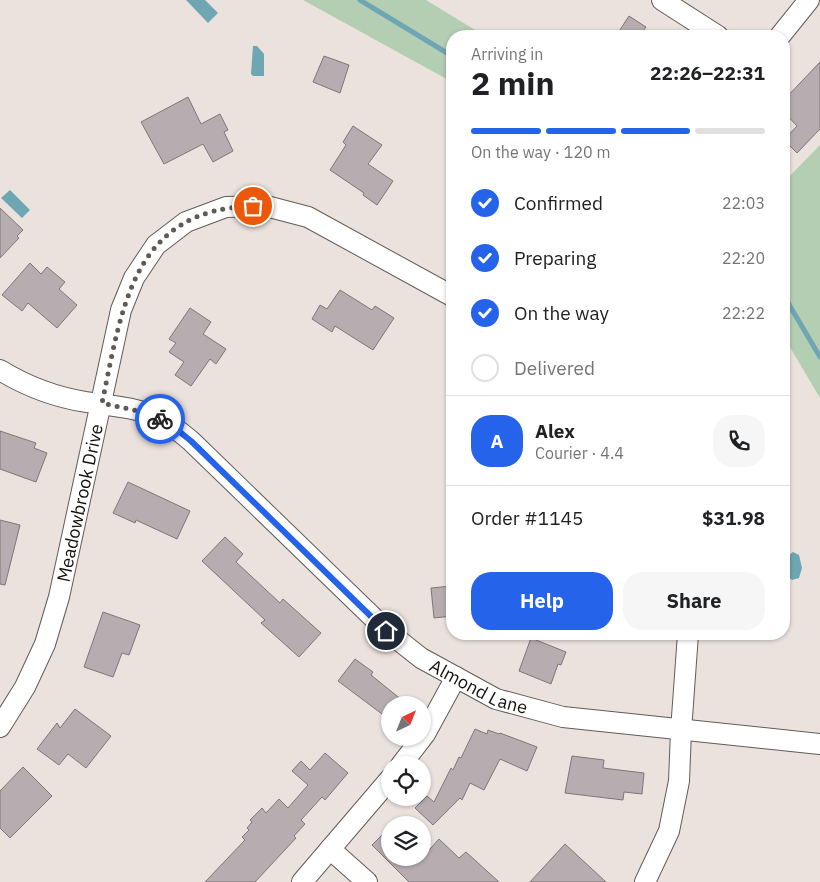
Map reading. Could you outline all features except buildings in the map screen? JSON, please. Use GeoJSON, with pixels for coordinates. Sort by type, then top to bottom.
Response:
{"type":"FeatureCollection","features":[{"type":"Feature","properties":{"kind":"street"},"geometry":{"type":"LineString","coordinates":[[662,0],[709,30]]}},
{"type":"Feature","properties":{"kind":"street"},"geometry":{"type":"LineString","coordinates":[[785,30],[809,0]]}},
{"type":"Feature","properties":{"kind":"street","name":"Meadowbrook Drive"},"geometry":{"type":"LineString","coordinates":[[0,727],[25,687],[45,644],[59,597],[122,310],[134,278],[156,245],[186,222],[226,207],[266,206],[308,217],[446,293]]}},
{"type":"Feature","properties":{"kind":"street","name":"Almond Lane"},"geometry":{"type":"LineString","coordinates":[[0,370],[23,384],[86,402],[102,403],[151,414],[170,424],[191,441],[386,631],[422,658],[496,699],[563,717],[681,731],[820,744]]}},
{"type":"Feature","properties":{"kind":"street"},"geometry":{"type":"LineString","coordinates":[[644,882],[669,831],[680,781],[681,731],[688,640]]}},
{"type":"Feature","properties":{"kind":"street"},"geometry":{"type":"LineString","coordinates":[[408,756],[426,734],[456,678]]}},
{"type":"Feature","properties":{"kind":"street"},"geometry":{"type":"LineString","coordinates":[[302,882],[381,789]]}},
{"type":"Feature","properties":{"kind":"street"},"geometry":{"type":"LineString","coordinates":[[330,848],[367,882]]}},
{"type":"Feature","properties":{"kind":"green space"},"geometry":{"type":"Polygon","coordinates":[[[303,0],[426,0],[475,30],[446,30],[446,79],[303,0]]]}},
{"type":"Feature","properties":{"kind":"green space"},"geometry":{"type":"Polygon","coordinates":[[[820,145],[820,398],[790,347],[790,176],[820,145]]]}},
{"type":"Feature","properties":{"kind":"water"},"geometry":{"type":"Polygon","coordinates":[[[186,0],[205,0],[218,13],[208,23],[186,0]]]}},
{"type":"Feature","properties":{"kind":"water"},"geometry":{"type":"Polygon","coordinates":[[[253,46],[257,46],[264,54],[264,76],[253,76],[251,74],[253,46]]]}},
{"type":"Feature","properties":{"kind":"water"},"geometry":{"type":"Polygon","coordinates":[[[10,190],[30,210],[22,218],[1,198],[10,190]]]}},
{"type":"Feature","properties":{"kind":"water"},"geometry":{"type":"Polygon","coordinates":[[[793,552],[799,555],[802,568],[799,578],[792,580],[790,578],[790,554],[793,552]]]}},
{"type":"Feature","properties":{"kind":"waterway"},"geometry":{"type":"LineString","coordinates":[[360,0],[446,52]]}},
{"type":"Feature","properties":{"kind":"waterway"},"geometry":{"type":"LineString","coordinates":[[790,306],[820,357]]}},
{"type":"Feature","properties":{"kind":"way so far"},"geometry":{"type":"LineString","coordinates":[[160,419],[151,414],[102,403],[122,310],[134,278],[156,245],[186,222],[226,207],[253,206]]}},
{"type":"Feature","properties":{"kind":"route"},"geometry":{"type":"LineString","coordinates":[[160,419],[170,424],[191,441],[386,631]]}}]}
